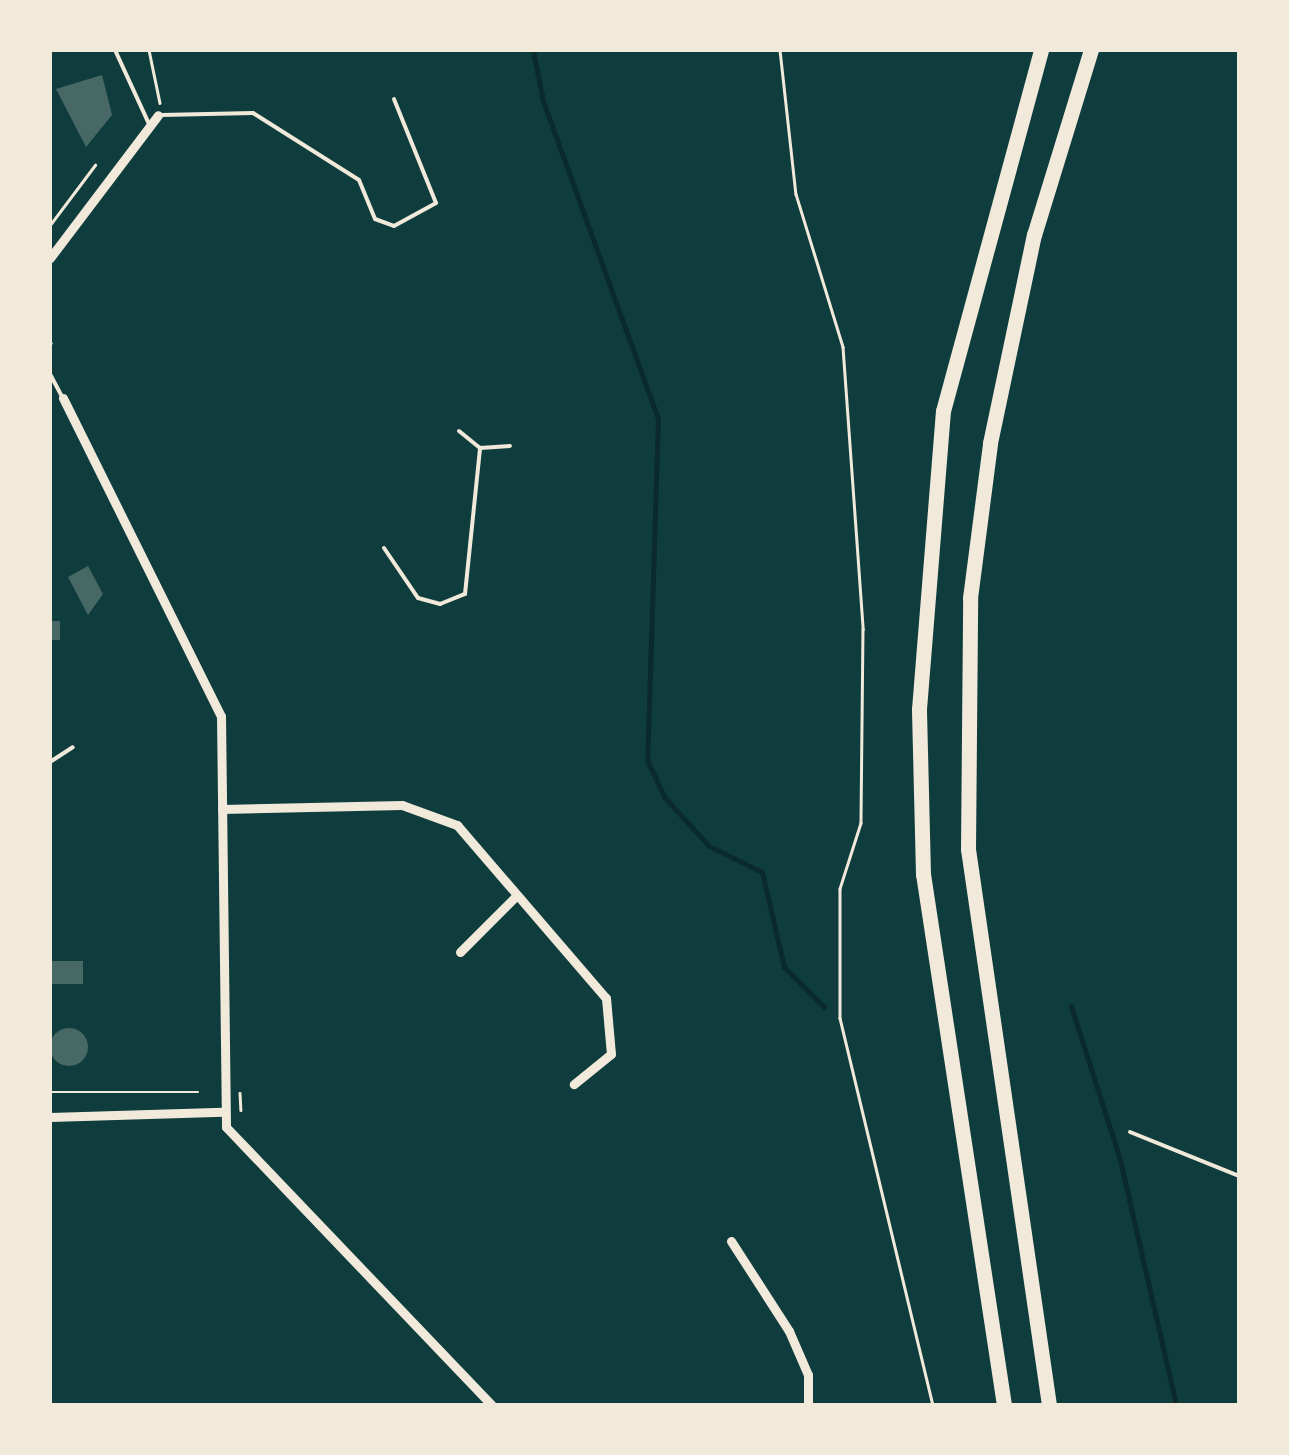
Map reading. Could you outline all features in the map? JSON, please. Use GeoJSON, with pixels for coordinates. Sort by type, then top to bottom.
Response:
{"type":"FeatureCollection","features":[{"type":"Feature","properties":{"kind":"highway"},"geometry":{"type":"LineString","coordinates":[[1004,1405],[923,874],[919,709],[943,411],[1042,50]]}},
{"type":"Feature","properties":{"kind":"highway"},"geometry":{"type":"LineString","coordinates":[[1048,1405],[968,849],[968,667],[990,442],[1034,235],[1091,50]]}},
{"type":"Feature","properties":{"kind":"street"},"geometry":{"type":"LineString","coordinates":[[50,258],[158,115]]}},
{"type":"Feature","properties":{"kind":"street"},"geometry":{"type":"LineString","coordinates":[[63,398],[211,686],[221,716],[224,1112],[232,1138],[492,1405]]}},
{"type":"Feature","properties":{"kind":"street"},"geometry":{"type":"LineString","coordinates":[[222,810],[432,810],[457,825],[611,1012],[612,1054],[574,1084]]}},
{"type":"Feature","properties":{"kind":"street"},"geometry":{"type":"LineString","coordinates":[[460,952],[516,896]]}},
{"type":"Feature","properties":{"kind":"street"},"geometry":{"type":"LineString","coordinates":[[50,1116],[224,1112]]}},
{"type":"Feature","properties":{"kind":"street"},"geometry":{"type":"LineString","coordinates":[[731,1241],[789,1331],[808,1375],[808,1405]]}},
{"type":"Feature","properties":{"kind":"lane"},"geometry":{"type":"LineString","coordinates":[[116,50],[150,126]]}},
{"type":"Feature","properties":{"kind":"lane"},"geometry":{"type":"LineString","coordinates":[[158,115],[254,113],[360,180],[375,219],[394,226],[436,203],[394,100]]}},
{"type":"Feature","properties":{"kind":"lane"},"geometry":{"type":"LineString","coordinates":[[50,374],[63,398]]}},
{"type":"Feature","properties":{"kind":"lane"},"geometry":{"type":"LineString","coordinates":[[459,431],[480,448],[510,446]]}},
{"type":"Feature","properties":{"kind":"lane"},"geometry":{"type":"LineString","coordinates":[[384,548],[418,598],[440,604],[465,594],[480,448]]}},
{"type":"Feature","properties":{"kind":"lane"},"geometry":{"type":"LineString","coordinates":[[50,762],[73,747]]}},
{"type":"Feature","properties":{"kind":"lane"},"geometry":{"type":"LineString","coordinates":[[1130,1132],[1239,1176]]}},
{"type":"Feature","properties":{"kind":"path"},"geometry":{"type":"LineString","coordinates":[[148,50],[158,115]]}},
{"type":"Feature","properties":{"kind":"path"},"geometry":{"type":"LineString","coordinates":[[780,50],[796,194],[843,347],[862,629],[861,823],[840,889],[840,1018],[934,1405]]}},
{"type":"Feature","properties":{"kind":"path"},"geometry":{"type":"LineString","coordinates":[[50,225],[95,166]]}},
{"type":"Feature","properties":{"kind":"path"},"geometry":{"type":"LineString","coordinates":[[50,1092],[198,1092]]}},
{"type":"Feature","properties":{"kind":"building"},"geometry":{"type":"Polygon","coordinates":[[[102,75],[112,115],[86,147],[56,89],[102,75]]]}},
{"type":"Feature","properties":{"kind":"building"},"geometry":{"type":"Polygon","coordinates":[[[88,566],[103,594],[88,615],[68,577],[88,566]]]}},
{"type":"Feature","properties":{"kind":"building"},"geometry":{"type":"Polygon","coordinates":[[[50,621],[60,621],[60,640],[50,640],[50,621]]]}},
{"type":"Feature","properties":{"kind":"building"},"geometry":{"type":"Polygon","coordinates":[[[50,961],[83,961],[83,984],[50,984],[50,961]]]}},
{"type":"Feature","properties":{"kind":"building"},"geometry":{"type":"Polygon","coordinates":[[[69,1028],[83,1033],[88,1047],[83,1061],[69,1066],[55,1061],[50,1047],[55,1033],[69,1028]]]}},
{"type":"Feature","properties":{"kind":"waterway"},"geometry":{"type":"LineString","coordinates":[[533,50],[543,101],[658,418],[647,760],[665,798],[709,846],[762,872],[784,967],[824,1007]]}},
{"type":"Feature","properties":{"kind":"waterway"},"geometry":{"type":"LineString","coordinates":[[1071,1006],[1120,1160],[1176,1405]]}}]}
